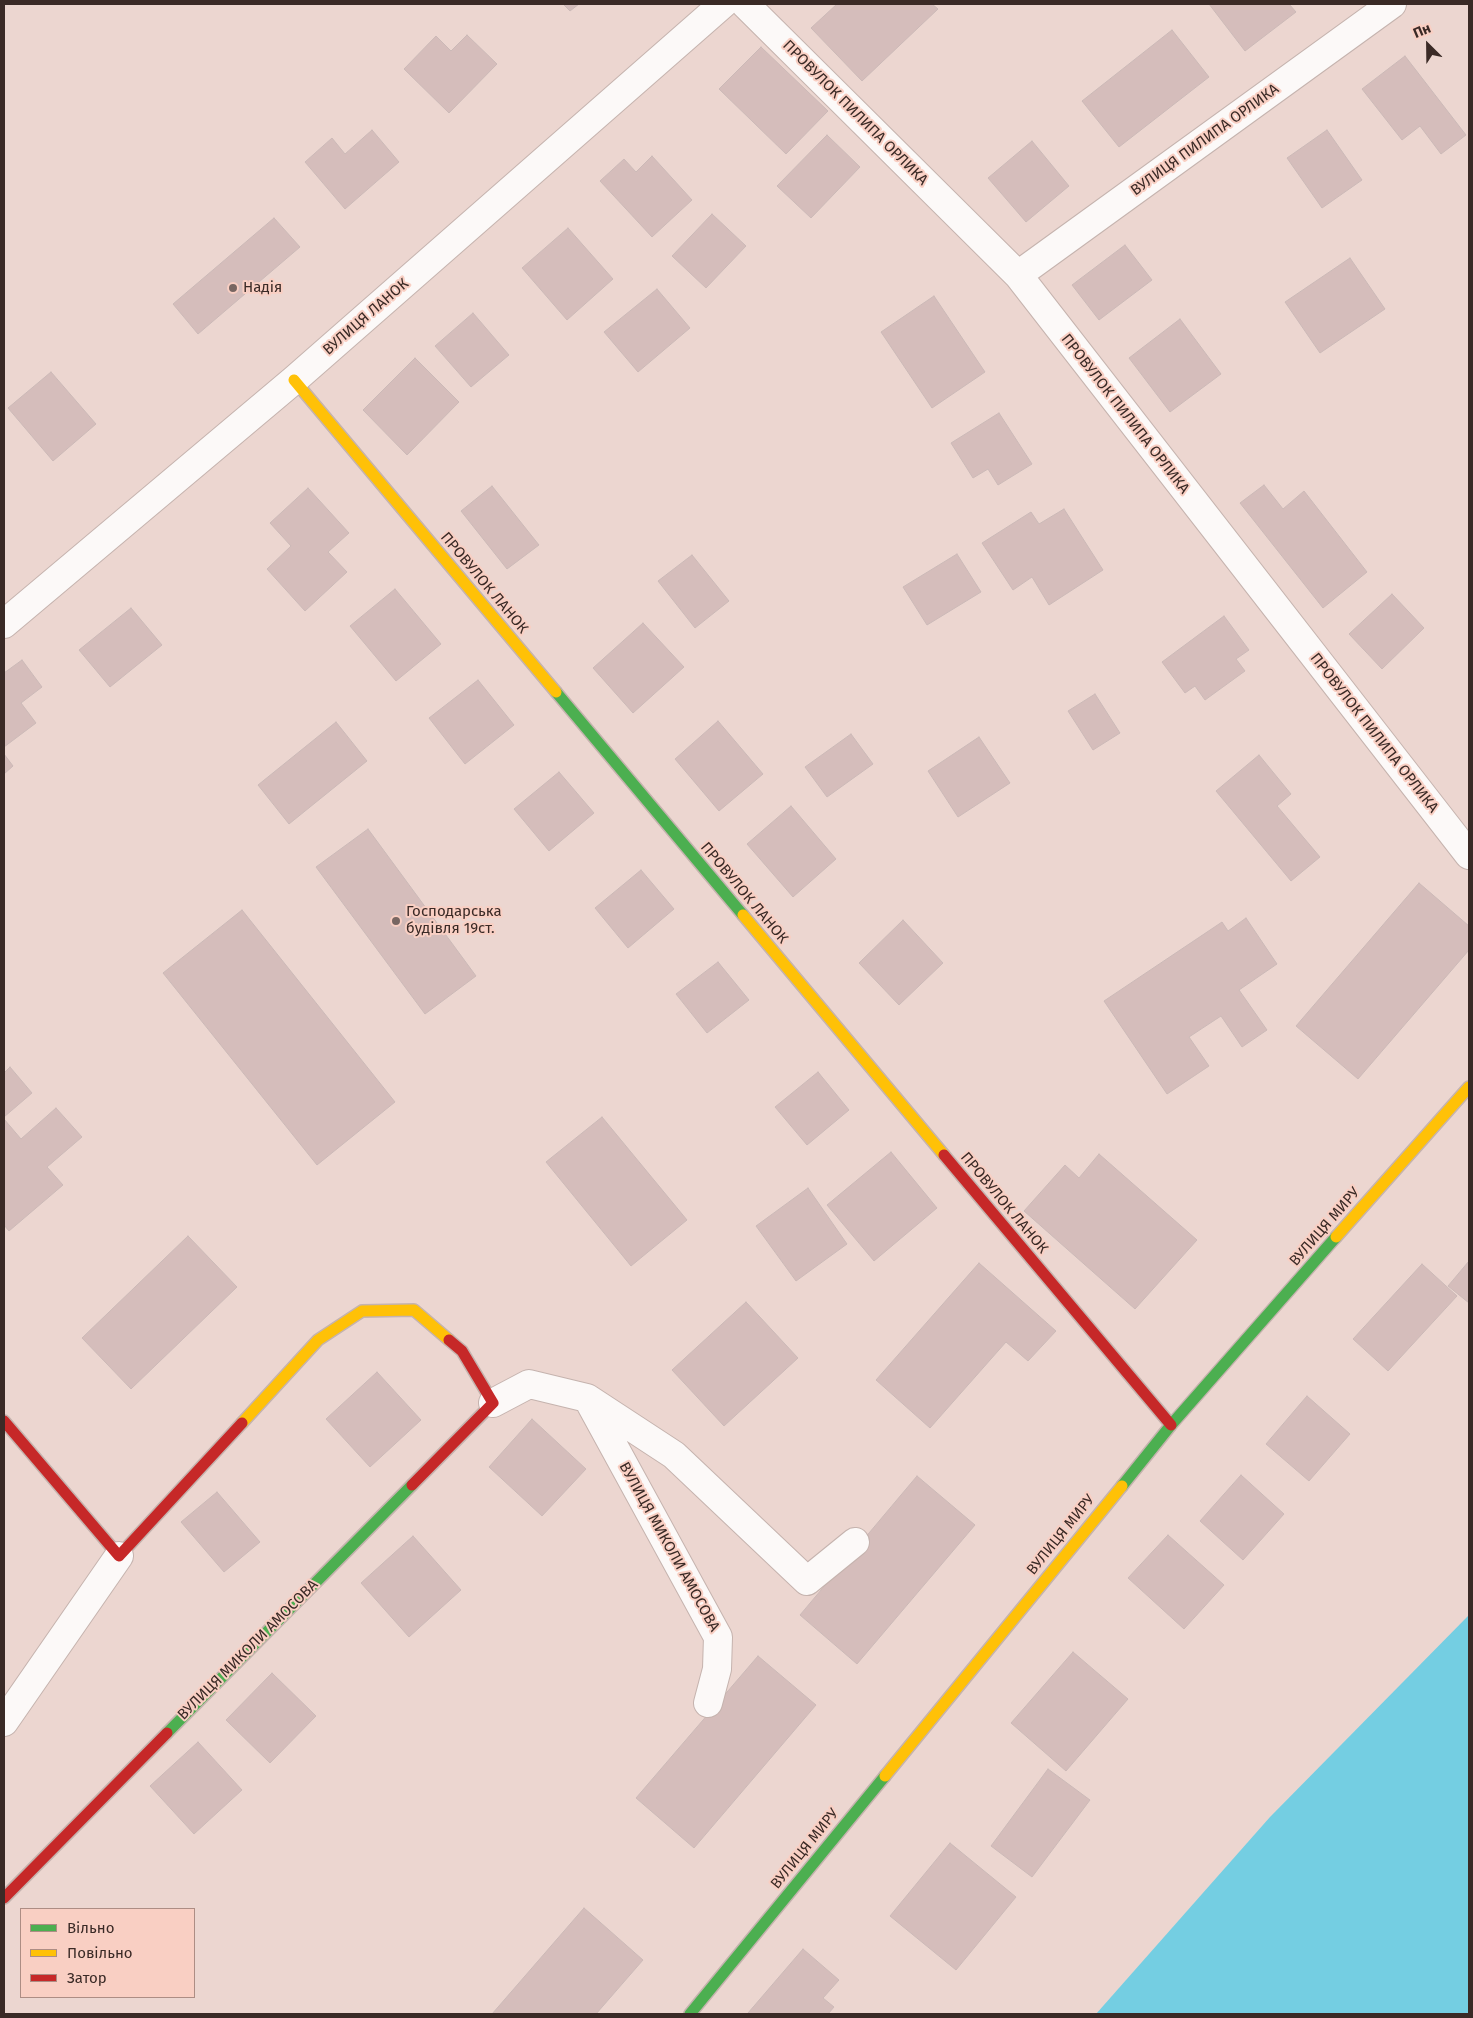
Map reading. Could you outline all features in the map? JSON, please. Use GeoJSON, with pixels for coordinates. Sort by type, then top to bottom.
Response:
{"type":"FeatureCollection","features":[{"type":"Feature","properties":{"kind":"street","name":"ВУЛИЦЯ ЛАНОК"},"geometry":{"type":"LineString","coordinates":[[4,624],[294,380],[723,4]]}},
{"type":"Feature","properties":{"kind":"street","name":"ПРОВУЛОК ПИЛИПА ОРЛИКА"},"geometry":{"type":"LineString","coordinates":[[745,4],[1018,275],[1469,855]]}},
{"type":"Feature","properties":{"kind":"street","name":"ВУЛИЦЯ ПИЛИПА ОРЛИКА"},"geometry":{"type":"LineString","coordinates":[[1018,275],[1392,4]]}},
{"type":"Feature","properties":{"kind":"street","name":"ПРОВУЛОК ЛАНОК"},"geometry":{"type":"LineString","coordinates":[[294,380],[1171,1425]]}},
{"type":"Feature","properties":{"kind":"street","name":"ВУЛИЦЯ МИРУ"},"geometry":{"type":"LineString","coordinates":[[690,2014],[1171,1425],[1469,1087]]}},
{"type":"Feature","properties":{"kind":"street"},"geometry":{"type":"LineString","coordinates":[[4,1722],[119,1556],[318,1340],[362,1311],[414,1310],[462,1351],[493,1403]]}},
{"type":"Feature","properties":{"kind":"street","name":"ВУЛИЦЯ МИКОЛИ АМОСОВА"},"geometry":{"type":"LineString","coordinates":[[4,1898],[493,1403],[529,1384],[587,1398],[674,1455],[807,1580],[855,1542]]}},
{"type":"Feature","properties":{"kind":"street","name":"ВУЛИЦЯ МИКОЛИ АМОСОВА"},"geometry":{"type":"LineString","coordinates":[[587,1398],[718,1637],[717,1669],[708,1703]]}},
{"type":"Feature","properties":{"kind":"street"},"geometry":{"type":"LineString","coordinates":[[4,1421],[119,1556]]}},
{"type":"Feature","properties":{"kind":"water"},"geometry":{"type":"Polygon","coordinates":[[[1469,1615],[1469,2014],[1096,2014],[1270,1817],[1469,1615]]]}},
{"type":"Feature","properties":{"kind":"building"},"geometry":{"type":"Polygon","coordinates":[[[563,4],[579,4],[570,11],[563,4]]]}},
{"type":"Feature","properties":{"kind":"building"},"geometry":{"type":"Polygon","coordinates":[[[837,4],[932,4],[938,9],[862,81],[811,28],[837,4]]]}},
{"type":"Feature","properties":{"kind":"building"},"geometry":{"type":"Polygon","coordinates":[[[1209,4],[1289,4],[1296,12],[1245,51],[1209,4]]]}},
{"type":"Feature","properties":{"kind":"building"},"geometry":{"type":"Polygon","coordinates":[[[1172,30],[1209,77],[1119,147],[1082,101],[1172,30]]]}},
{"type":"Feature","properties":{"kind":"building"},"geometry":{"type":"Polygon","coordinates":[[[467,35],[497,64],[449,113],[404,69],[436,36],[451,51],[467,35]]]}},
{"type":"Feature","properties":{"kind":"building"},"geometry":{"type":"Polygon","coordinates":[[[761,47],[828,111],[786,154],[719,89],[761,47]]]}},
{"type":"Feature","properties":{"kind":"building"},"geometry":{"type":"Polygon","coordinates":[[[1405,56],[1466,135],[1441,154],[1420,126],[1402,140],[1362,89],[1405,56]]]}},
{"type":"Feature","properties":{"kind":"building"},"geometry":{"type":"Polygon","coordinates":[[[372,130],[399,162],[345,209],[305,162],[332,138],[345,154],[372,130]]]}},
{"type":"Feature","properties":{"kind":"building"},"geometry":{"type":"Polygon","coordinates":[[[1327,130],[1362,180],[1322,208],[1287,158],[1327,130]]]}},
{"type":"Feature","properties":{"kind":"building"},"geometry":{"type":"Polygon","coordinates":[[[827,135],[860,167],[811,218],[777,186],[827,135]]]}},
{"type":"Feature","properties":{"kind":"building"},"geometry":{"type":"Polygon","coordinates":[[[1032,141],[1069,186],[1026,222],[988,178],[1032,141]]]}},
{"type":"Feature","properties":{"kind":"building"},"geometry":{"type":"Polygon","coordinates":[[[652,156],[692,200],[652,237],[600,181],[624,159],[636,172],[652,156]]]}},
{"type":"Feature","properties":{"kind":"building"},"geometry":{"type":"Polygon","coordinates":[[[712,214],[746,246],[706,288],[672,256],[712,214]]]}},
{"type":"Feature","properties":{"kind":"building"},"geometry":{"type":"Polygon","coordinates":[[[274,218],[300,247],[198,334],[173,304],[274,218]]]}},
{"type":"Feature","properties":{"kind":"building"},"geometry":{"type":"Polygon","coordinates":[[[568,228],[613,279],[567,320],[522,268],[568,228]]]}},
{"type":"Feature","properties":{"kind":"building"},"geometry":{"type":"Polygon","coordinates":[[[1125,245],[1152,280],[1099,320],[1072,285],[1125,245]]]}},
{"type":"Feature","properties":{"kind":"building"},"geometry":{"type":"Polygon","coordinates":[[[1350,258],[1385,309],[1320,353],[1285,302],[1350,258]]]}},
{"type":"Feature","properties":{"kind":"building"},"geometry":{"type":"Polygon","coordinates":[[[657,289],[690,328],[638,372],[604,332],[657,289]]]}},
{"type":"Feature","properties":{"kind":"building"},"geometry":{"type":"Polygon","coordinates":[[[934,296],[985,372],[932,408],[881,332],[934,296]]]}},
{"type":"Feature","properties":{"kind":"building"},"geometry":{"type":"Polygon","coordinates":[[[473,313],[509,355],[471,387],[435,346],[473,313]]]}},
{"type":"Feature","properties":{"kind":"building"},"geometry":{"type":"Polygon","coordinates":[[[1180,319],[1221,374],[1170,412],[1129,358],[1180,319]]]}},
{"type":"Feature","properties":{"kind":"building"},"geometry":{"type":"Polygon","coordinates":[[[415,358],[459,402],[407,455],[363,410],[415,358]]]}},
{"type":"Feature","properties":{"kind":"building"},"geometry":{"type":"Polygon","coordinates":[[[51,372],[96,424],[53,461],[8,408],[51,372]]]}},
{"type":"Feature","properties":{"kind":"building"},"geometry":{"type":"Polygon","coordinates":[[[999,413],[1032,464],[998,485],[988,469],[973,478],[951,443],[999,413]]]}},
{"type":"Feature","properties":{"kind":"building"},"geometry":{"type":"Polygon","coordinates":[[[1264,485],[1283,509],[1304,491],[1367,572],[1323,608],[1240,503],[1264,485]]]}},
{"type":"Feature","properties":{"kind":"building"},"geometry":{"type":"Polygon","coordinates":[[[492,486],[539,545],[507,569],[461,511],[492,486]]]}},
{"type":"Feature","properties":{"kind":"building"},"geometry":{"type":"Polygon","coordinates":[[[308,488],[349,533],[328,552],[347,572],[305,611],[267,569],[291,546],[270,523],[308,488]]]}},
{"type":"Feature","properties":{"kind":"building"},"geometry":{"type":"Polygon","coordinates":[[[1064,509],[1103,570],[1049,605],[1032,577],[1013,590],[982,543],[1031,512],[1039,524],[1064,509]]]}},
{"type":"Feature","properties":{"kind":"building"},"geometry":{"type":"Polygon","coordinates":[[[957,554],[981,592],[927,625],[903,587],[957,554]]]}},
{"type":"Feature","properties":{"kind":"building"},"geometry":{"type":"Polygon","coordinates":[[[692,555],[729,601],[695,628],[658,581],[692,555]]]}},
{"type":"Feature","properties":{"kind":"building"},"geometry":{"type":"Polygon","coordinates":[[[395,589],[441,644],[396,681],[350,626],[395,589]]]}},
{"type":"Feature","properties":{"kind":"building"},"geometry":{"type":"Polygon","coordinates":[[[1392,594],[1424,628],[1382,669],[1349,634],[1392,594]]]}},
{"type":"Feature","properties":{"kind":"building"},"geometry":{"type":"Polygon","coordinates":[[[131,608],[162,645],[110,687],[79,650],[131,608]]]}},
{"type":"Feature","properties":{"kind":"building"},"geometry":{"type":"Polygon","coordinates":[[[1224,616],[1249,650],[1236,659],[1245,671],[1205,700],[1195,686],[1185,693],[1162,662],[1224,616]]]}},
{"type":"Feature","properties":{"kind":"building"},"geometry":{"type":"Polygon","coordinates":[[[643,623],[684,667],[633,713],[593,668],[643,623]]]}},
{"type":"Feature","properties":{"kind":"building"},"geometry":{"type":"Polygon","coordinates":[[[22,660],[42,687],[21,703],[36,723],[4,747],[4,673],[22,660]]]}},
{"type":"Feature","properties":{"kind":"building"},"geometry":{"type":"Polygon","coordinates":[[[478,680],[514,725],[465,764],[429,718],[478,680]]]}},
{"type":"Feature","properties":{"kind":"building"},"geometry":{"type":"Polygon","coordinates":[[[1095,694],[1120,733],[1093,750],[1068,711],[1095,694]]]}},
{"type":"Feature","properties":{"kind":"building"},"geometry":{"type":"Polygon","coordinates":[[[718,721],[763,774],[719,811],[675,759],[718,721]]]}},
{"type":"Feature","properties":{"kind":"building"},"geometry":{"type":"Polygon","coordinates":[[[336,722],[367,761],[289,824],[258,785],[336,722]]]}},
{"type":"Feature","properties":{"kind":"building"},"geometry":{"type":"Polygon","coordinates":[[[851,734],[873,764],[827,797],[805,767],[851,734]]]}},
{"type":"Feature","properties":{"kind":"building"},"geometry":{"type":"Polygon","coordinates":[[[979,737],[1010,783],[958,817],[928,771],[979,737]]]}},
{"type":"Feature","properties":{"kind":"building"},"geometry":{"type":"Polygon","coordinates":[[[4,754],[13,766],[4,774],[4,754]]]}},
{"type":"Feature","properties":{"kind":"building"},"geometry":{"type":"Polygon","coordinates":[[[1259,755],[1291,794],[1277,806],[1320,857],[1291,881],[1216,791],[1259,755]]]}},
{"type":"Feature","properties":{"kind":"building"},"geometry":{"type":"Polygon","coordinates":[[[559,772],[594,813],[549,851],[514,809],[559,772]]]}},
{"type":"Feature","properties":{"kind":"building"},"geometry":{"type":"Polygon","coordinates":[[[791,806],[836,859],[793,897],[747,844],[791,806]]]}},
{"type":"Feature","properties":{"kind":"building","name":"Господарська будівля 19ст."},"geometry":{"type":"Polygon","coordinates":[[[368,829],[476,976],[425,1014],[316,867],[368,829]]]}},
{"type":"Feature","properties":{"kind":"building"},"geometry":{"type":"Polygon","coordinates":[[[641,870],[674,909],[628,948],[595,908],[641,870]]]}},
{"type":"Feature","properties":{"kind":"building"},"geometry":{"type":"Polygon","coordinates":[[[1419,883],[1469,926],[1469,950],[1358,1079],[1296,1026],[1419,883]]]}},
{"type":"Feature","properties":{"kind":"building"},"geometry":{"type":"Polygon","coordinates":[[[242,910],[395,1102],[317,1165],[163,973],[242,910]]]}},
{"type":"Feature","properties":{"kind":"building"},"geometry":{"type":"Polygon","coordinates":[[[1246,918],[1277,964],[1239,990],[1267,1030],[1242,1047],[1221,1016],[1189,1037],[1209,1066],[1167,1094],[1104,1001],[1222,922],[1228,931],[1246,918]]]}},
{"type":"Feature","properties":{"kind":"building"},"geometry":{"type":"Polygon","coordinates":[[[903,920],[943,963],[899,1005],[859,963],[903,920]]]}},
{"type":"Feature","properties":{"kind":"building"},"geometry":{"type":"Polygon","coordinates":[[[718,962],[749,1000],[707,1033],[676,994],[718,962]]]}},
{"type":"Feature","properties":{"kind":"building"},"geometry":{"type":"Polygon","coordinates":[[[10,1067],[32,1093],[4,1117],[4,1073],[10,1067]]]}},
{"type":"Feature","properties":{"kind":"building"},"geometry":{"type":"Polygon","coordinates":[[[818,1072],[849,1110],[807,1145],[775,1107],[818,1072]]]}},
{"type":"Feature","properties":{"kind":"building"},"geometry":{"type":"Polygon","coordinates":[[[56,1108],[82,1137],[47,1167],[63,1185],[9,1231],[4,1225],[4,1119],[21,1139],[56,1108]]]}},
{"type":"Feature","properties":{"kind":"building"},"geometry":{"type":"Polygon","coordinates":[[[602,1117],[687,1220],[631,1266],[546,1162],[602,1117]]]}},
{"type":"Feature","properties":{"kind":"building"},"geometry":{"type":"Polygon","coordinates":[[[891,1152],[937,1208],[874,1261],[827,1205],[891,1152]]]}},
{"type":"Feature","properties":{"kind":"building"},"geometry":{"type":"Polygon","coordinates":[[[1099,1154],[1197,1240],[1135,1309],[1024,1211],[1065,1165],[1079,1178],[1099,1154]]]}},
{"type":"Feature","properties":{"kind":"building"},"geometry":{"type":"Polygon","coordinates":[[[808,1188],[847,1244],[796,1281],[756,1226],[808,1188]]]}},
{"type":"Feature","properties":{"kind":"building"},"geometry":{"type":"Polygon","coordinates":[[[188,1236],[237,1287],[131,1389],[82,1338],[188,1236]]]}},
{"type":"Feature","properties":{"kind":"building"},"geometry":{"type":"Polygon","coordinates":[[[1469,1261],[1469,1303],[1448,1286],[1469,1261]]]}},
{"type":"Feature","properties":{"kind":"building"},"geometry":{"type":"Polygon","coordinates":[[[979,1263],[1056,1331],[1028,1361],[1006,1342],[930,1428],[876,1380],[979,1263]]]}},
{"type":"Feature","properties":{"kind":"building"},"geometry":{"type":"Polygon","coordinates":[[[1422,1264],[1457,1296],[1388,1371],[1353,1339],[1422,1264]]]}},
{"type":"Feature","properties":{"kind":"building"},"geometry":{"type":"Polygon","coordinates":[[[746,1302],[798,1358],[724,1426],[672,1370],[746,1302]]]}},
{"type":"Feature","properties":{"kind":"building"},"geometry":{"type":"Polygon","coordinates":[[[377,1372],[421,1420],[370,1467],[326,1419],[377,1372]]]}},
{"type":"Feature","properties":{"kind":"building"},"geometry":{"type":"Polygon","coordinates":[[[1307,1396],[1350,1434],[1309,1481],[1266,1444],[1307,1396]]]}},
{"type":"Feature","properties":{"kind":"building"},"geometry":{"type":"Polygon","coordinates":[[[532,1419],[586,1469],[542,1516],[489,1467],[532,1419]]]}},
{"type":"Feature","properties":{"kind":"building"},"geometry":{"type":"Polygon","coordinates":[[[1241,1475],[1284,1514],[1243,1560],[1200,1521],[1241,1475]]]}},
{"type":"Feature","properties":{"kind":"building"},"geometry":{"type":"Polygon","coordinates":[[[917,1476],[975,1525],[857,1664],[800,1615],[917,1476]]]}},
{"type":"Feature","properties":{"kind":"building"},"geometry":{"type":"Polygon","coordinates":[[[217,1492],[260,1542],[224,1572],[181,1522],[217,1492]]]}},
{"type":"Feature","properties":{"kind":"building"},"geometry":{"type":"Polygon","coordinates":[[[1168,1535],[1224,1585],[1184,1629],[1128,1578],[1168,1535]]]}},
{"type":"Feature","properties":{"kind":"building"},"geometry":{"type":"Polygon","coordinates":[[[413,1536],[461,1590],[409,1637],[361,1583],[413,1536]]]}},
{"type":"Feature","properties":{"kind":"building"},"geometry":{"type":"Polygon","coordinates":[[[1073,1652],[1128,1699],[1066,1771],[1011,1723],[1073,1652]]]}},
{"type":"Feature","properties":{"kind":"building"},"geometry":{"type":"Polygon","coordinates":[[[758,1656],[816,1705],[694,1848],[636,1798],[758,1656]]]}},
{"type":"Feature","properties":{"kind":"building"},"geometry":{"type":"Polygon","coordinates":[[[272,1673],[316,1716],[270,1763],[226,1720],[272,1673]]]}},
{"type":"Feature","properties":{"kind":"building"},"geometry":{"type":"Polygon","coordinates":[[[198,1742],[242,1790],[194,1834],[150,1786],[198,1742]]]}},
{"type":"Feature","properties":{"kind":"building"},"geometry":{"type":"Polygon","coordinates":[[[1048,1769],[1090,1800],[1032,1877],[991,1846],[1048,1769]]]}},
{"type":"Feature","properties":{"kind":"building"},"geometry":{"type":"Polygon","coordinates":[[[950,1843],[1016,1897],[956,1970],[890,1916],[950,1843]]]}},
{"type":"Feature","properties":{"kind":"building"},"geometry":{"type":"Polygon","coordinates":[[[584,1908],[643,1960],[596,2014],[492,2014],[584,1908]]]}},
{"type":"Feature","properties":{"kind":"building"},"geometry":{"type":"Polygon","coordinates":[[[803,1949],[839,1980],[823,1998],[834,2007],[828,2014],[748,2013],[803,1949]]]}},
{"type":"Feature","properties":{"kind":"traffic: fast"},"geometry":{"type":"LineString","coordinates":[[556,692],[743,915]]}},
{"type":"Feature","properties":{"kind":"traffic: fast"},"geometry":{"type":"LineString","coordinates":[[1122,1486],[1171,1425],[1336,1237]]}},
{"type":"Feature","properties":{"kind":"traffic: fast"},"geometry":{"type":"LineString","coordinates":[[167,1733],[412,1485]]}},
{"type":"Feature","properties":{"kind":"traffic: fast"},"geometry":{"type":"LineString","coordinates":[[690,2014],[885,1776]]}},
{"type":"Feature","properties":{"kind":"traffic: slow"},"geometry":{"type":"LineString","coordinates":[[294,380],[556,692]]}},
{"type":"Feature","properties":{"kind":"traffic: slow"},"geometry":{"type":"LineString","coordinates":[[743,915],[944,1155]]}},
{"type":"Feature","properties":{"kind":"traffic: slow"},"geometry":{"type":"LineString","coordinates":[[1336,1237],[1469,1087]]}},
{"type":"Feature","properties":{"kind":"traffic: slow"},"geometry":{"type":"LineString","coordinates":[[242,1423],[318,1340],[362,1311],[414,1310],[449,1340]]}},
{"type":"Feature","properties":{"kind":"traffic: slow"},"geometry":{"type":"LineString","coordinates":[[885,1776],[1122,1486]]}},
{"type":"Feature","properties":{"kind":"traffic: jam"},"geometry":{"type":"LineString","coordinates":[[944,1155],[1171,1425]]}},
{"type":"Feature","properties":{"kind":"traffic: jam"},"geometry":{"type":"LineString","coordinates":[[412,1485],[493,1403],[462,1351],[449,1340]]}},
{"type":"Feature","properties":{"kind":"traffic: jam"},"geometry":{"type":"LineString","coordinates":[[4,1421],[119,1556],[242,1423]]}},
{"type":"Feature","properties":{"kind":"traffic: jam"},"geometry":{"type":"LineString","coordinates":[[4,1898],[167,1733]]}},
{"type":"Feature","properties":{"kind":"place","name":"Надія"},"geometry":{"type":"Point","coordinates":[233,288]}},
{"type":"Feature","properties":{"kind":"place","name":"Господарська будівля 19ст."},"geometry":{"type":"Point","coordinates":[396,921]}}]}
